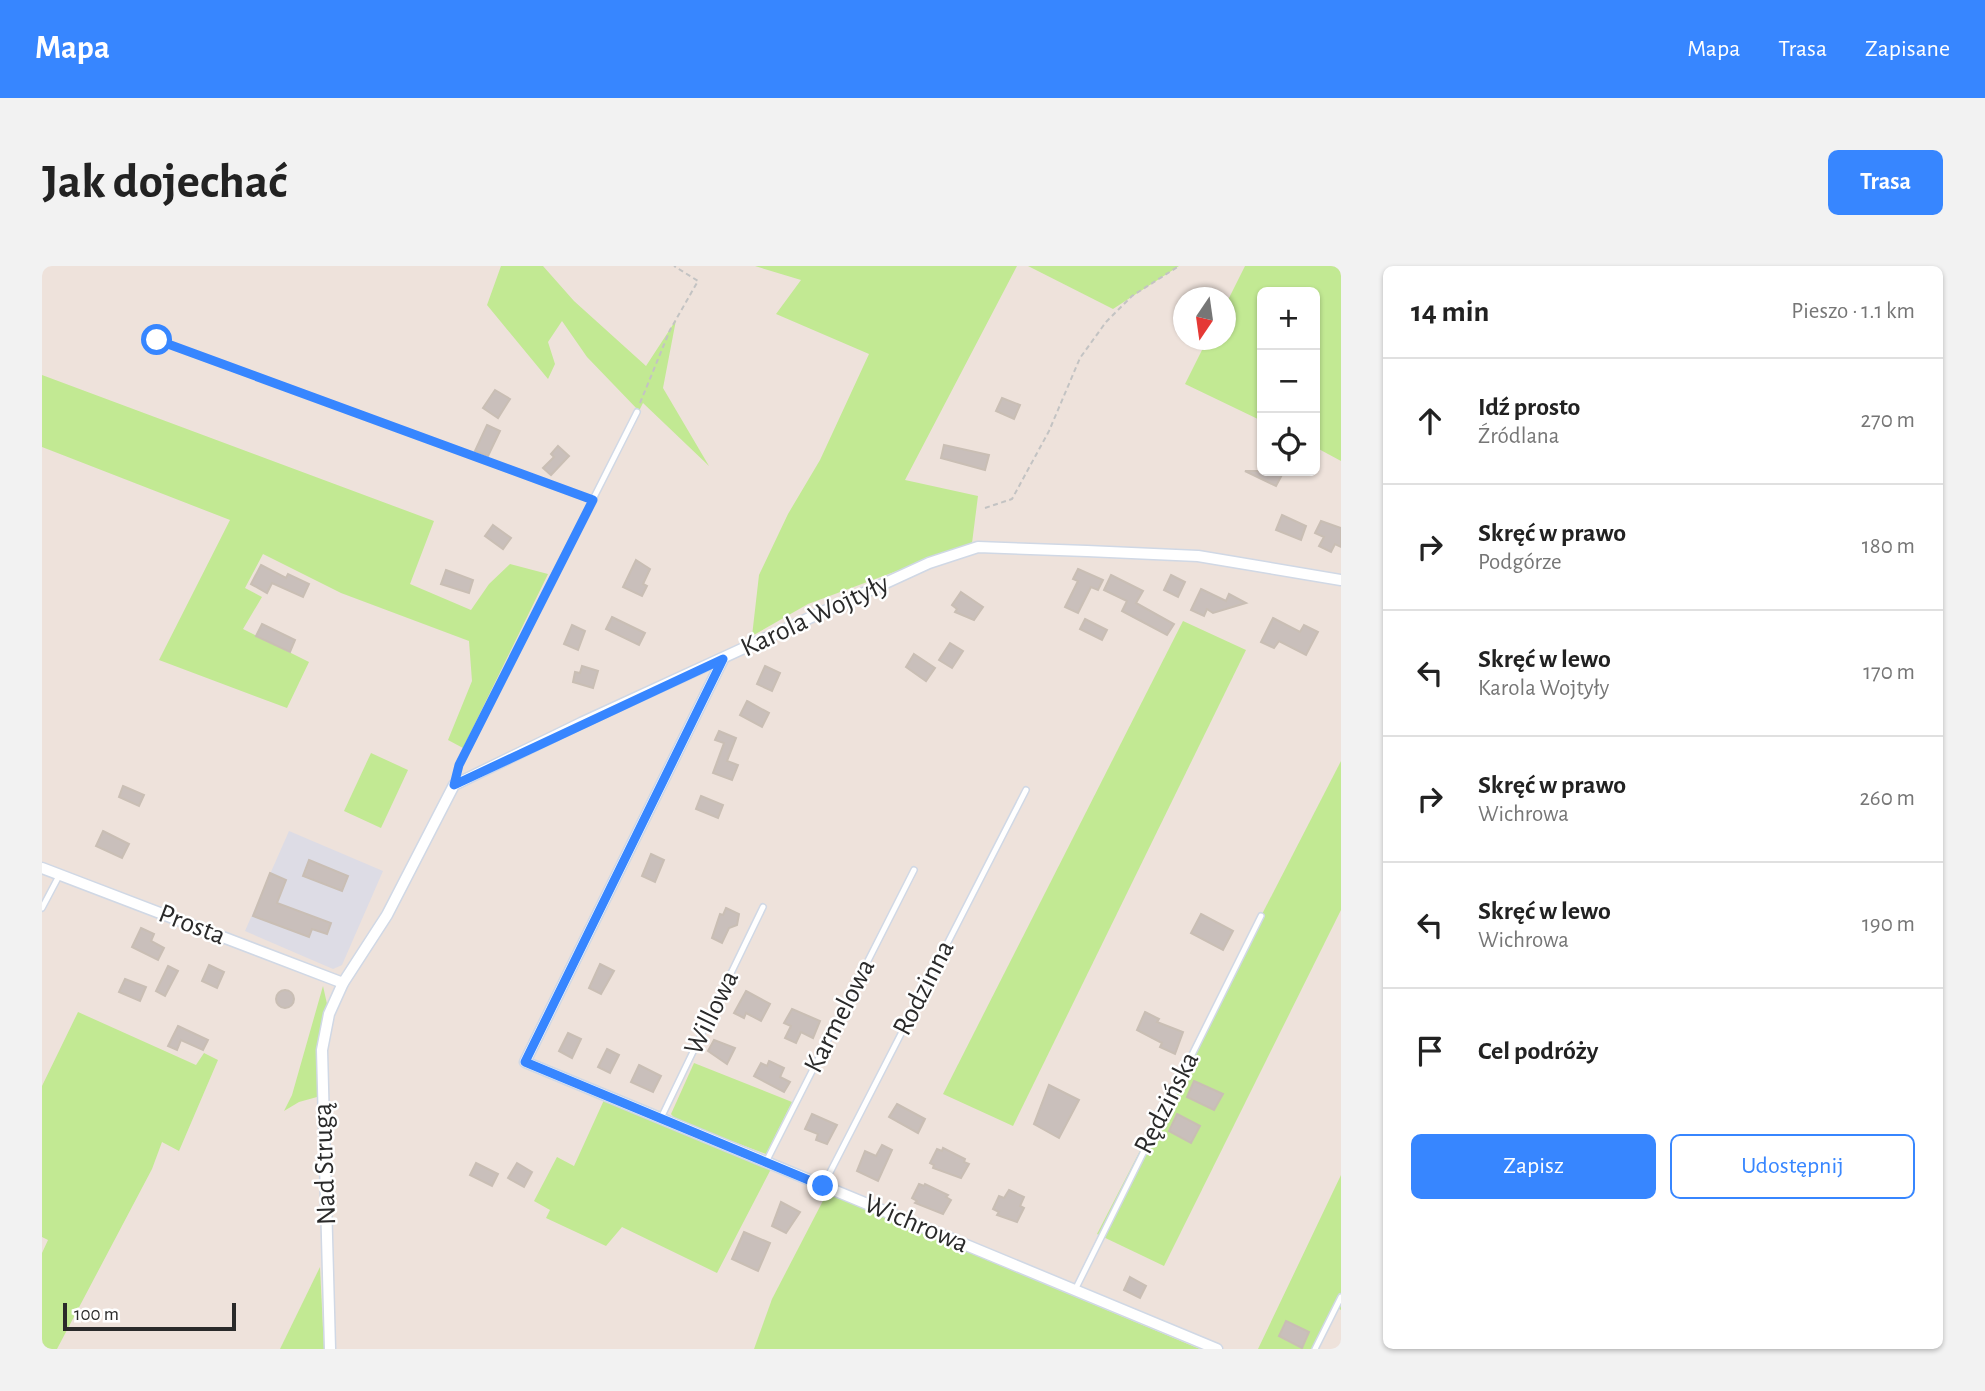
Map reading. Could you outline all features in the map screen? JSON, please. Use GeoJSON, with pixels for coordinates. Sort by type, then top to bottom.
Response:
{"type":"FeatureCollection","features":[{"type":"Feature","properties":{"kind":"street","name":"Karola Wojtyły"},"geometry":{"type":"LineString","coordinates":[[454,785],[929,563],[978,547],[1198,556],[1341,580]]}},
{"type":"Feature","properties":{"kind":"street","name":"Wichrowa"},"geometry":{"type":"LineString","coordinates":[[723,659],[525,1062],[1217,1349]]}},
{"type":"Feature","properties":{"kind":"street"},"geometry":{"type":"LineString","coordinates":[[343,983],[387,915],[454,785]]}},
{"type":"Feature","properties":{"kind":"street","name":"Prosta"},"geometry":{"type":"LineString","coordinates":[[42,868],[343,983]]}},
{"type":"Feature","properties":{"kind":"street","name":"Nad Strugą"},"geometry":{"type":"LineString","coordinates":[[330,1349],[322,1050],[329,1014],[343,983]]}},
{"type":"Feature","properties":{"kind":"lane"},"geometry":{"type":"LineString","coordinates":[[157,340],[593,500]]}},
{"type":"Feature","properties":{"kind":"lane"},"geometry":{"type":"LineString","coordinates":[[454,785],[459,765],[637,412]]}},
{"type":"Feature","properties":{"kind":"lane","name":"Rodzinna"},"geometry":{"type":"LineString","coordinates":[[823,1186],[1026,790]]}},
{"type":"Feature","properties":{"kind":"lane","name":"Karmelowa"},"geometry":{"type":"LineString","coordinates":[[766,1162],[914,870]]}},
{"type":"Feature","properties":{"kind":"lane"},"geometry":{"type":"LineString","coordinates":[[42,908],[60,874]]}},
{"type":"Feature","properties":{"kind":"lane","name":"Willowa"},"geometry":{"type":"LineString","coordinates":[[661,1118],[763,907]]}},
{"type":"Feature","properties":{"kind":"lane","name":"Rędzińska"},"geometry":{"type":"LineString","coordinates":[[1075,1290],[1261,916]]}},
{"type":"Feature","properties":{"kind":"lane"},"geometry":{"type":"LineString","coordinates":[[1315,1349],[1341,1297]]}},
{"type":"Feature","properties":{"kind":"path"},"geometry":{"type":"LineString","coordinates":[[637,412],[650,373],[698,281],[674,266]]}},
{"type":"Feature","properties":{"kind":"path"},"geometry":{"type":"LineString","coordinates":[[985,508],[1012,499],[1049,431],[1080,358],[1106,322],[1132,296],[1179,266]]}},
{"type":"Feature","properties":{"kind":"shaded area"},"geometry":{"type":"Polygon","coordinates":[[[289,831],[383,871],[342,965],[333,969],[245,931],[289,831]]]}},
{"type":"Feature","properties":{"kind":"green space"},"geometry":{"type":"Polygon","coordinates":[[[501,266],[543,266],[574,301],[646,366],[676,320],[663,388],[709,466],[643,403],[639,411],[587,357],[562,321],[548,342],[555,364],[548,379],[487,305],[501,266]]]}},
{"type":"Feature","properties":{"kind":"green space"},"geometry":{"type":"Polygon","coordinates":[[[755,266],[1017,266],[905,480],[978,496],[972,543],[808,604],[752,636],[759,575],[788,514],[820,460],[869,354],[776,314],[801,280],[755,266]]]}},
{"type":"Feature","properties":{"kind":"green space"},"geometry":{"type":"Polygon","coordinates":[[[1028,266],[1179,266],[1113,309],[1028,266]]]}},
{"type":"Feature","properties":{"kind":"green space"},"geometry":{"type":"Polygon","coordinates":[[[1245,266],[1341,266],[1341,461],[1320,450],[1320,287],[1257,287],[1257,419],[1185,384],[1202,350],[1236,350],[1234,287],[1245,266]]]}},
{"type":"Feature","properties":{"kind":"green space"},"geometry":{"type":"Polygon","coordinates":[[[42,375],[434,521],[410,584],[471,610],[489,584],[510,564],[548,574],[463,748],[448,740],[472,681],[469,641],[341,593],[263,554],[245,588],[262,597],[243,629],[309,662],[287,708],[159,660],[230,520],[42,447],[42,375]]]}},
{"type":"Feature","properties":{"kind":"green space"},"geometry":{"type":"Polygon","coordinates":[[[1183,621],[1246,650],[1013,1126],[943,1094],[1183,621]]]}},
{"type":"Feature","properties":{"kind":"green space"},"geometry":{"type":"Polygon","coordinates":[[[371,753],[408,770],[381,828],[344,811],[371,753]]]}},
{"type":"Feature","properties":{"kind":"green space"},"geometry":{"type":"Polygon","coordinates":[[[1341,761],[1341,910],[1164,1266],[1097,1234],[1341,761]]]}},
{"type":"Feature","properties":{"kind":"green space"},"geometry":{"type":"Polygon","coordinates":[[[323,986],[327,1004],[319,1043],[317,1097],[299,1102],[284,1111],[292,1095],[323,986]]]}},
{"type":"Feature","properties":{"kind":"green space"},"geometry":{"type":"Polygon","coordinates":[[[78,1012],[196,1065],[204,1053],[218,1060],[179,1151],[162,1142],[152,1169],[57,1349],[42,1349],[42,1253],[48,1240],[42,1237],[42,1086],[78,1012]]]}},
{"type":"Feature","properties":{"kind":"green space"},"geometry":{"type":"Polygon","coordinates":[[[694,1063],[792,1102],[766,1154],[676,1120],[671,1114],[694,1063]]]}},
{"type":"Feature","properties":{"kind":"green space"},"geometry":{"type":"Polygon","coordinates":[[[604,1100],[771,1169],[717,1273],[622,1227],[606,1246],[546,1218],[550,1210],[534,1201],[557,1157],[574,1166],[604,1100]]]}},
{"type":"Feature","properties":{"kind":"green space"},"geometry":{"type":"Polygon","coordinates":[[[1341,1175],[1341,1310],[1334,1306],[1314,1349],[1258,1349],[1341,1175]]]}},
{"type":"Feature","properties":{"kind":"green space"},"geometry":{"type":"Polygon","coordinates":[[[827,1193],[1200,1349],[754,1349],[772,1299],[827,1193]]]}},
{"type":"Feature","properties":{"kind":"green space"},"geometry":{"type":"Polygon","coordinates":[[[320,1267],[324,1349],[280,1349],[320,1267]]]}},
{"type":"Feature","properties":{"kind":"building"},"geometry":{"type":"Polygon","coordinates":[[[495,390],[510,399],[498,418],[483,408],[495,390]]]}},
{"type":"Feature","properties":{"kind":"building"},"geometry":{"type":"Polygon","coordinates":[[[1002,398],[1020,405],[1014,419],[996,411],[1002,398]]]}},
{"type":"Feature","properties":{"kind":"building"},"geometry":{"type":"Polygon","coordinates":[[[487,425],[500,431],[488,456],[475,451],[487,425]]]}},
{"type":"Feature","properties":{"kind":"building"},"geometry":{"type":"Polygon","coordinates":[[[944,445],[989,455],[985,470],[941,458],[944,445]]]}},
{"type":"Feature","properties":{"kind":"building"},"geometry":{"type":"Polygon","coordinates":[[[558,446],[569,456],[551,475],[543,468],[554,457],[551,454],[558,446]]]}},
{"type":"Feature","properties":{"kind":"building"},"geometry":{"type":"Polygon","coordinates":[[[1245,471],[1257,471],[1257,476],[1281,476],[1276,486],[1245,471]]]}},
{"type":"Feature","properties":{"kind":"building"},"geometry":{"type":"Polygon","coordinates":[[[1282,515],[1306,526],[1301,540],[1276,530],[1282,515]]]}},
{"type":"Feature","properties":{"kind":"building"},"geometry":{"type":"Polygon","coordinates":[[[1321,521],[1341,528],[1341,547],[1335,544],[1331,552],[1319,546],[1324,537],[1315,533],[1321,521]]]}},
{"type":"Feature","properties":{"kind":"building"},"geometry":{"type":"Polygon","coordinates":[[[493,525],[511,538],[503,549],[485,536],[493,525]]]}},
{"type":"Feature","properties":{"kind":"building"},"geometry":{"type":"Polygon","coordinates":[[[636,560],[650,569],[643,584],[647,586],[642,596],[623,587],[636,560]]]}},
{"type":"Feature","properties":{"kind":"building"},"geometry":{"type":"Polygon","coordinates":[[[261,565],[286,578],[288,574],[309,584],[303,597],[272,583],[267,593],[251,584],[261,565]]]}},
{"type":"Feature","properties":{"kind":"building"},"geometry":{"type":"Polygon","coordinates":[[[1078,569],[1103,580],[1098,590],[1091,587],[1078,613],[1065,607],[1078,581],[1073,579],[1078,569]]]}},
{"type":"Feature","properties":{"kind":"building"},"geometry":{"type":"Polygon","coordinates":[[[446,570],[473,580],[469,593],[441,584],[446,570]]]}},
{"type":"Feature","properties":{"kind":"building"},"geometry":{"type":"Polygon","coordinates":[[[1111,575],[1143,591],[1136,603],[1174,624],[1167,635],[1122,611],[1127,601],[1104,590],[1111,575]]]}},
{"type":"Feature","properties":{"kind":"building"},"geometry":{"type":"Polygon","coordinates":[[[1171,575],[1185,582],[1178,597],[1164,590],[1171,575]]]}},
{"type":"Feature","properties":{"kind":"building"},"geometry":{"type":"Polygon","coordinates":[[[1201,589],[1226,601],[1229,594],[1246,603],[1213,613],[1207,609],[1204,616],[1191,610],[1201,589]]]}},
{"type":"Feature","properties":{"kind":"building"},"geometry":{"type":"Polygon","coordinates":[[[961,592],[983,607],[974,620],[955,612],[957,609],[952,605],[961,592]]]}},
{"type":"Feature","properties":{"kind":"building"},"geometry":{"type":"Polygon","coordinates":[[[612,617],[645,633],[639,645],[606,629],[612,617]]]}},
{"type":"Feature","properties":{"kind":"building"},"geometry":{"type":"Polygon","coordinates":[[[1273,618],[1300,632],[1304,625],[1318,632],[1306,655],[1279,641],[1274,648],[1261,642],[1273,618]]]}},
{"type":"Feature","properties":{"kind":"building"},"geometry":{"type":"Polygon","coordinates":[[[1085,619],[1107,630],[1102,640],[1080,629],[1085,619]]]}},
{"type":"Feature","properties":{"kind":"building"},"geometry":{"type":"Polygon","coordinates":[[[262,624],[295,640],[290,652],[256,636],[262,624]]]}},
{"type":"Feature","properties":{"kind":"building"},"geometry":{"type":"Polygon","coordinates":[[[572,625],[585,631],[578,650],[564,644],[572,625]]]}},
{"type":"Feature","properties":{"kind":"building"},"geometry":{"type":"Polygon","coordinates":[[[950,643],[963,651],[952,668],[939,660],[950,643]]]}},
{"type":"Feature","properties":{"kind":"building"},"geometry":{"type":"Polygon","coordinates":[[[914,654],[935,668],[926,681],[906,667],[914,654]]]}},
{"type":"Feature","properties":{"kind":"building"},"geometry":{"type":"Polygon","coordinates":[[[582,666],[598,671],[593,688],[573,682],[575,672],[580,673],[582,666]]]}},
{"type":"Feature","properties":{"kind":"building"},"geometry":{"type":"Polygon","coordinates":[[[765,666],[780,673],[772,691],[757,684],[765,666]]]}},
{"type":"Feature","properties":{"kind":"building"},"geometry":{"type":"Polygon","coordinates":[[[747,701],[769,713],[762,727],[740,715],[747,701]]]}},
{"type":"Feature","properties":{"kind":"building"},"geometry":{"type":"Polygon","coordinates":[[[719,731],[736,738],[727,761],[738,765],[732,780],[713,773],[724,743],[715,740],[719,731]]]}},
{"type":"Feature","properties":{"kind":"building"},"geometry":{"type":"Polygon","coordinates":[[[123,786],[144,795],[139,806],[119,797],[123,786]]]}},
{"type":"Feature","properties":{"kind":"building"},"geometry":{"type":"Polygon","coordinates":[[[701,796],[723,805],[718,818],[696,809],[701,796]]]}},
{"type":"Feature","properties":{"kind":"building"},"geometry":{"type":"Polygon","coordinates":[[[103,831],[129,844],[122,858],[96,846],[103,831]]]}},
{"type":"Feature","properties":{"kind":"building"},"geometry":{"type":"Polygon","coordinates":[[[651,854],[664,860],[655,882],[642,876],[651,854]]]}},
{"type":"Feature","properties":{"kind":"building"},"geometry":{"type":"Polygon","coordinates":[[[309,860],[348,876],[342,891],[303,876],[309,860]]]}},
{"type":"Feature","properties":{"kind":"building"},"geometry":{"type":"Polygon","coordinates":[[[270,873],[286,880],[277,903],[331,923],[327,934],[312,929],[309,937],[253,916],[270,873]]]}},
{"type":"Feature","properties":{"kind":"building"},"geometry":{"type":"Polygon","coordinates":[[[726,908],[739,914],[737,925],[729,928],[722,943],[712,938],[720,914],[723,915],[726,908]]]}},
{"type":"Feature","properties":{"kind":"building"},"geometry":{"type":"Polygon","coordinates":[[[1201,914],[1233,931],[1223,950],[1191,933],[1201,914]]]}},
{"type":"Feature","properties":{"kind":"building"},"geometry":{"type":"Polygon","coordinates":[[[141,928],[154,934],[151,941],[164,948],[158,960],[132,947],[141,928]]]}},
{"type":"Feature","properties":{"kind":"building"},"geometry":{"type":"Polygon","coordinates":[[[600,964],[614,971],[601,994],[589,988],[600,964]]]}},
{"type":"Feature","properties":{"kind":"building"},"geometry":{"type":"Polygon","coordinates":[[[209,965],[224,972],[217,988],[202,981],[209,965]]]}},
{"type":"Feature","properties":{"kind":"building"},"geometry":{"type":"Polygon","coordinates":[[[168,966],[178,971],[165,996],[156,991],[168,966]]]}},
{"type":"Feature","properties":{"kind":"building"},"geometry":{"type":"Polygon","coordinates":[[[125,979],[146,987],[140,1001],[119,992],[125,979]]]}},
{"type":"Feature","properties":{"kind":"building"},"geometry":{"type":"Polygon","coordinates":[[[285,990],[291,993],[294,999],[291,1005],[285,1008],[279,1005],[276,999],[279,993],[285,990]]]}},
{"type":"Feature","properties":{"kind":"building"},"geometry":{"type":"Polygon","coordinates":[[[746,991],[770,1004],[761,1021],[746,1013],[744,1018],[734,1013],[746,991]]]}},
{"type":"Feature","properties":{"kind":"building"},"geometry":{"type":"Polygon","coordinates":[[[792,1009],[820,1021],[813,1038],[801,1032],[796,1043],[785,1038],[791,1026],[784,1023],[792,1009]]]}},
{"type":"Feature","properties":{"kind":"building"},"geometry":{"type":"Polygon","coordinates":[[[1145,1012],[1159,1019],[1157,1022],[1183,1032],[1175,1054],[1160,1047],[1162,1043],[1137,1030],[1145,1012]]]}},
{"type":"Feature","properties":{"kind":"building"},"geometry":{"type":"Polygon","coordinates":[[[178,1026],[208,1040],[203,1050],[181,1040],[177,1050],[168,1046],[178,1026]]]}},
{"type":"Feature","properties":{"kind":"building"},"geometry":{"type":"Polygon","coordinates":[[[568,1033],[581,1039],[572,1058],[559,1051],[568,1033]]]}},
{"type":"Feature","properties":{"kind":"building"},"geometry":{"type":"Polygon","coordinates":[[[714,1040],[735,1048],[727,1064],[708,1051],[714,1040]]]}},
{"type":"Feature","properties":{"kind":"building"},"geometry":{"type":"Polygon","coordinates":[[[607,1049],[619,1055],[610,1073],[598,1067],[607,1049]]]}},
{"type":"Feature","properties":{"kind":"building"},"geometry":{"type":"Polygon","coordinates":[[[769,1061],[784,1068],[780,1077],[790,1082],[784,1092],[754,1076],[761,1063],[767,1066],[769,1061]]]}},
{"type":"Feature","properties":{"kind":"building"},"geometry":{"type":"Polygon","coordinates":[[[639,1065],[661,1076],[653,1092],[631,1082],[639,1065]]]}},
{"type":"Feature","properties":{"kind":"building"},"geometry":{"type":"Polygon","coordinates":[[[1194,1081],[1223,1094],[1214,1110],[1187,1097],[1194,1081]]]}},
{"type":"Feature","properties":{"kind":"building"},"geometry":{"type":"Polygon","coordinates":[[[1049,1085],[1079,1100],[1059,1138],[1034,1124],[1049,1085]]]}},
{"type":"Feature","properties":{"kind":"building"},"geometry":{"type":"Polygon","coordinates":[[[897,1104],[925,1119],[918,1133],[889,1117],[897,1104]]]}},
{"type":"Feature","properties":{"kind":"building"},"geometry":{"type":"Polygon","coordinates":[[[812,1114],[837,1125],[827,1144],[816,1140],[818,1134],[805,1129],[812,1114]]]}},
{"type":"Feature","properties":{"kind":"building"},"geometry":{"type":"Polygon","coordinates":[[[1177,1114],[1200,1126],[1191,1143],[1169,1131],[1177,1114]]]}},
{"type":"Feature","properties":{"kind":"building"},"geometry":{"type":"Polygon","coordinates":[[[882,1145],[892,1150],[878,1181],[857,1171],[865,1151],[876,1156],[882,1145]]]}},
{"type":"Feature","properties":{"kind":"building"},"geometry":{"type":"Polygon","coordinates":[[[943,1148],[965,1159],[964,1162],[969,1164],[961,1178],[933,1168],[934,1165],[930,1163],[937,1149],[942,1151],[943,1148]]]}},
{"type":"Feature","properties":{"kind":"building"},"geometry":{"type":"Polygon","coordinates":[[[476,1163],[498,1174],[492,1186],[470,1175],[476,1163]]]}},
{"type":"Feature","properties":{"kind":"building"},"geometry":{"type":"Polygon","coordinates":[[[517,1163],[532,1172],[524,1187],[508,1178],[517,1163]]]}},
{"type":"Feature","properties":{"kind":"building"},"geometry":{"type":"Polygon","coordinates":[[[919,1184],[925,1184],[948,1195],[946,1197],[951,1200],[943,1214],[915,1203],[917,1201],[912,1198],[919,1184]]]}},
{"type":"Feature","properties":{"kind":"building"},"geometry":{"type":"Polygon","coordinates":[[[1009,1190],[1024,1197],[1020,1206],[1024,1208],[1017,1222],[997,1215],[999,1212],[993,1209],[999,1196],[1004,1198],[1009,1190]]]}},
{"type":"Feature","properties":{"kind":"building"},"geometry":{"type":"Polygon","coordinates":[[[781,1202],[800,1212],[786,1233],[772,1226],[781,1202]]]}},
{"type":"Feature","properties":{"kind":"building"},"geometry":{"type":"Polygon","coordinates":[[[744,1232],[770,1243],[758,1271],[732,1259],[744,1232]]]}},
{"type":"Feature","properties":{"kind":"building"},"geometry":{"type":"Polygon","coordinates":[[[1130,1277],[1146,1286],[1140,1298],[1124,1290],[1130,1277]]]}},
{"type":"Feature","properties":{"kind":"building"},"geometry":{"type":"Polygon","coordinates":[[[1286,1321],[1309,1332],[1302,1348],[1279,1336],[1286,1321]]]}},
{"type":"Feature","properties":{"kind":"route"},"geometry":{"type":"LineString","coordinates":[[157,340],[593,500],[459,765],[454,785],[581,723],[723,659],[525,1062],[823,1186]]}}]}
